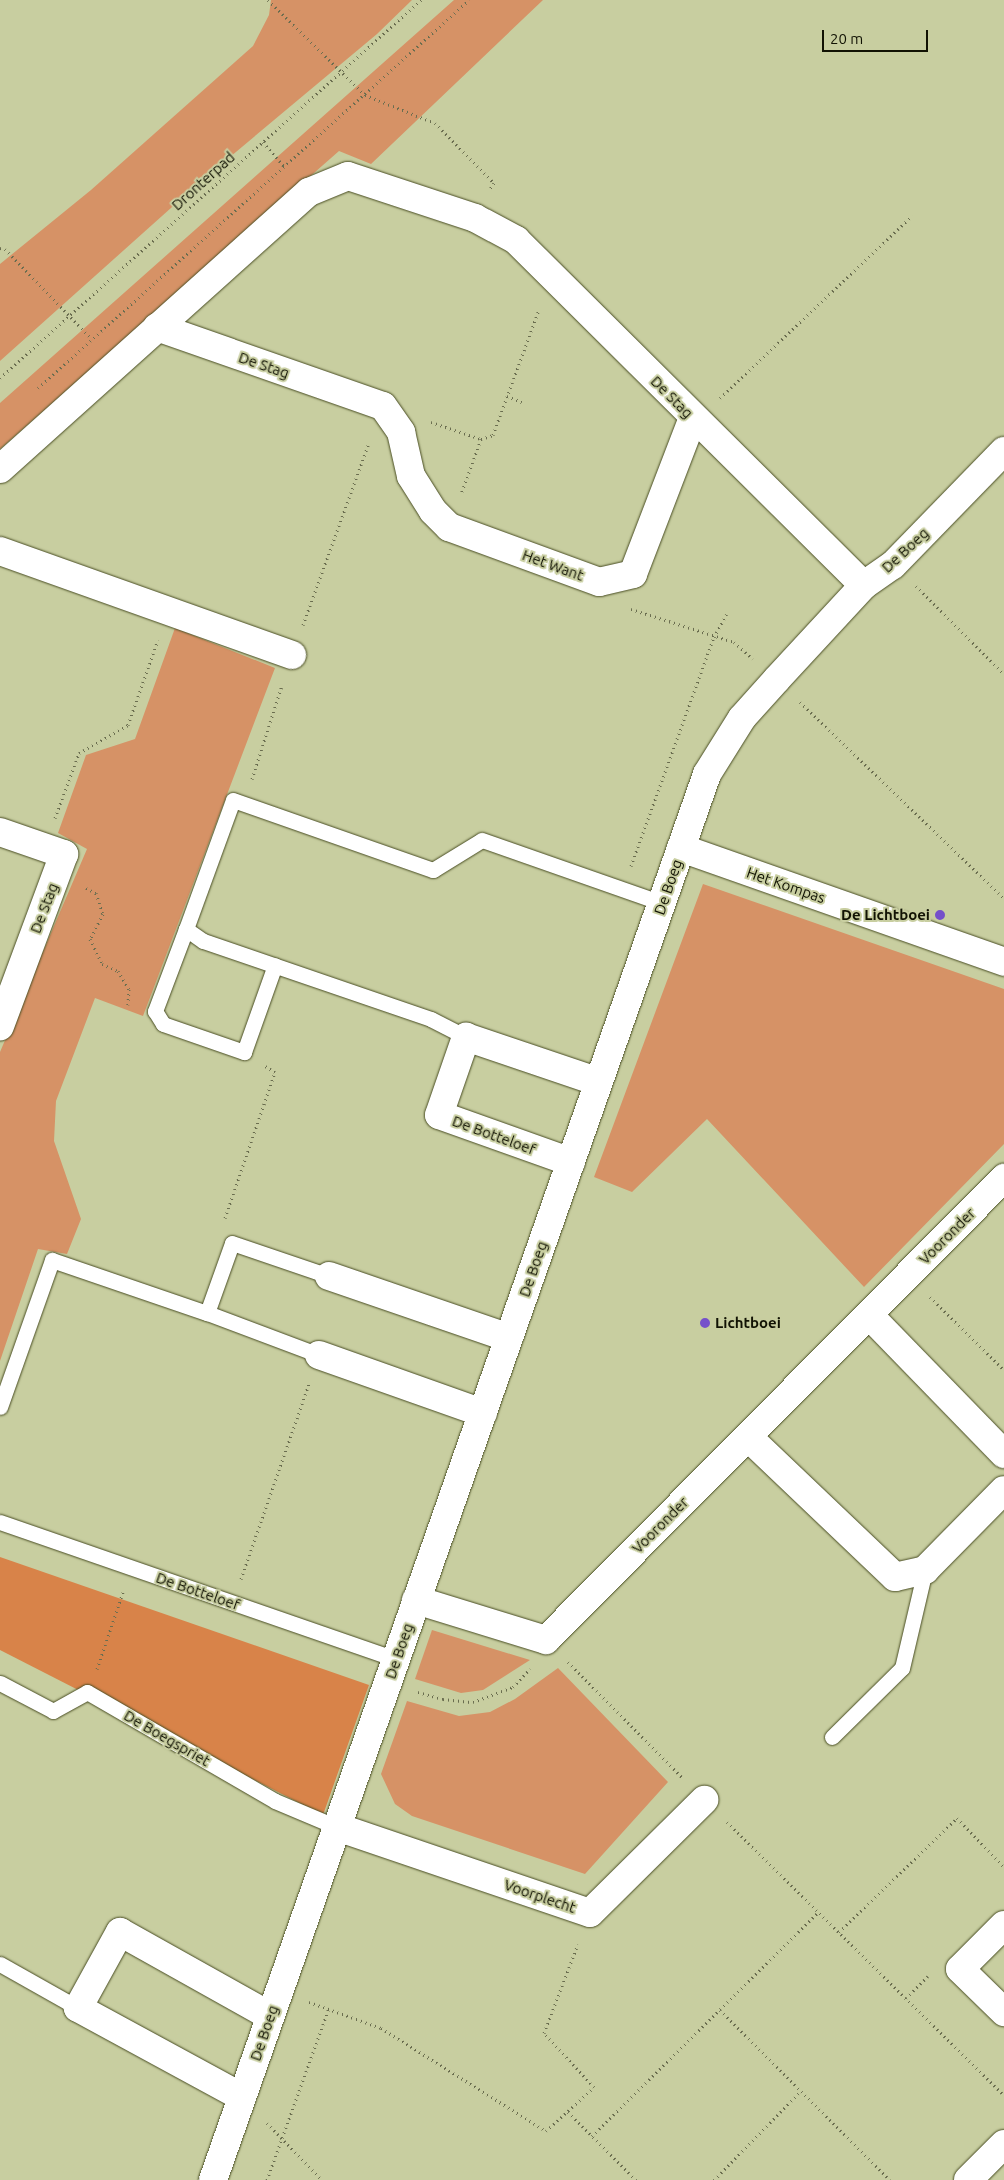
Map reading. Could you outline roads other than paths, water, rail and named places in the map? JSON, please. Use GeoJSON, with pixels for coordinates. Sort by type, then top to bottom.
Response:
{"type":"FeatureCollection","features":[{"type":"Feature","properties":{"kind":"street","name":"De Stag"},"geometry":{"type":"LineString","coordinates":[[0,469],[114,364],[309,192],[348,176],[475,218],[516,240],[864,585]]}},
{"type":"Feature","properties":{"kind":"street","name":"De Stag"},"geometry":{"type":"LineString","coordinates":[[157,327],[383,406]]}},
{"type":"Feature","properties":{"kind":"street","name":"Het Want"},"geometry":{"type":"LineString","coordinates":[[383,406],[401,432],[410,476],[433,511],[449,527],[600,582],[633,574],[695,419]]}},
{"type":"Feature","properties":{"kind":"street","name":"De Boeg"},"geometry":{"type":"LineString","coordinates":[[213,2180],[707,774],[742,718],[777,679],[864,585],[894,564],[1004,451]]}},
{"type":"Feature","properties":{"kind":"street"},"geometry":{"type":"LineString","coordinates":[[0,551],[292,655]]}},
{"type":"Feature","properties":{"kind":"street","name":"De Stag"},"geometry":{"type":"LineString","coordinates":[[0,832],[64,854],[0,1026]]}},
{"type":"Feature","properties":{"kind":"street","name":"Het Kompas"},"geometry":{"type":"LineString","coordinates":[[681,848],[1004,962]]}},
{"type":"Feature","properties":{"kind":"street"},"geometry":{"type":"LineString","coordinates":[[466,1037],[599,1082]]}},
{"type":"Feature","properties":{"kind":"street","name":"De Botteloef"},"geometry":{"type":"LineString","coordinates":[[466,1037],[439,1115],[571,1162]]}},
{"type":"Feature","properties":{"kind":"street","name":"Vooronder"},"geometry":{"type":"LineString","coordinates":[[416,1600],[546,1640],[1004,1178]]}},
{"type":"Feature","properties":{"kind":"street"},"geometry":{"type":"LineString","coordinates":[[329,1276],[509,1338]]}},
{"type":"Feature","properties":{"kind":"street"},"geometry":{"type":"LineString","coordinates":[[869,1315],[1004,1454]]}},
{"type":"Feature","properties":{"kind":"street"},"geometry":{"type":"LineString","coordinates":[[319,1354],[483,1413]]}},
{"type":"Feature","properties":{"kind":"street"},"geometry":{"type":"LineString","coordinates":[[748,1437],[895,1577],[925,1570],[1004,1490]]}},
{"type":"Feature","properties":{"kind":"street","name":"Voorplecht"},"geometry":{"type":"LineString","coordinates":[[337,1827],[590,1913],[704,1800]]}},
{"type":"Feature","properties":{"kind":"street"},"geometry":{"type":"LineString","coordinates":[[1004,1925],[960,1969],[1004,2012]]}},
{"type":"Feature","properties":{"kind":"street"},"geometry":{"type":"LineString","coordinates":[[242,2097],[78,2008],[120,1932],[274,2004]]}},
{"type":"Feature","properties":{"kind":"street"},"geometry":{"type":"LineString","coordinates":[[968,2180],[1004,2144]]}},
{"type":"Feature","properties":{"kind":"lane"},"geometry":{"type":"LineString","coordinates":[[275,965],[244,1052],[163,1024],[155,1010],[186,928],[239,802],[433,870],[482,840],[622,890],[662,902]]}},
{"type":"Feature","properties":{"kind":"lane"},"geometry":{"type":"LineString","coordinates":[[186,928],[203,941],[431,1019],[466,1037]]}},
{"type":"Feature","properties":{"kind":"lane"},"geometry":{"type":"LineString","coordinates":[[207,1313],[232,1243],[329,1276]]}},
{"type":"Feature","properties":{"kind":"lane"},"geometry":{"type":"LineString","coordinates":[[0,1407],[52,1260],[319,1354]]}},
{"type":"Feature","properties":{"kind":"lane","name":"De Botteloef"},"geometry":{"type":"LineString","coordinates":[[0,1522],[396,1659]]}},
{"type":"Feature","properties":{"kind":"lane"},"geometry":{"type":"LineString","coordinates":[[832,1737],[902,1668],[925,1570]]}},
{"type":"Feature","properties":{"kind":"lane","name":"De Boegspriet"},"geometry":{"type":"LineString","coordinates":[[0,1683],[53,1712],[87,1692],[275,1801],[337,1827]]}},
{"type":"Feature","properties":{"kind":"lane"},"geometry":{"type":"LineString","coordinates":[[0,1964],[78,2008]]}},
{"type":"Feature","properties":{"kind":"place","name":"De Lichtboei"},"geometry":{"type":"Point","coordinates":[940,915]}},
{"type":"Feature","properties":{"kind":"place","name":"Lichtboei"},"geometry":{"type":"Point","coordinates":[705,1323]}}]}
